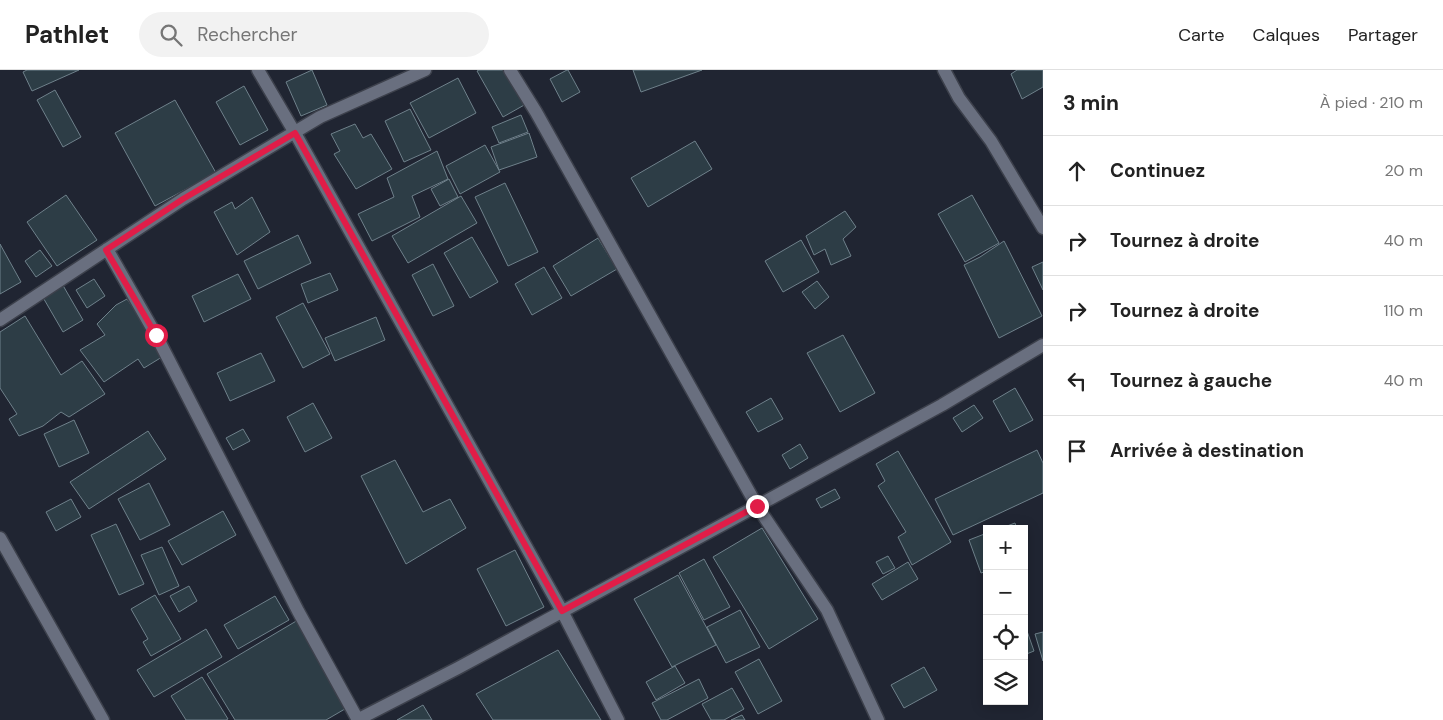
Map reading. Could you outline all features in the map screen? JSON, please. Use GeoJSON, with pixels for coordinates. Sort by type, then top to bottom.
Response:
{"type":"FeatureCollection","features":[{"type":"Feature","properties":{"kind":"street"},"geometry":{"type":"LineString","coordinates":[[258,70],[562,611],[618,720]]}},
{"type":"Feature","properties":{"kind":"street"},"geometry":{"type":"LineString","coordinates":[[0,320],[183,199],[320,117],[425,70]]}},
{"type":"Feature","properties":{"kind":"street"},"geometry":{"type":"LineString","coordinates":[[510,70],[541,120],[757,506],[827,610],[878,720]]}},
{"type":"Feature","properties":{"kind":"street"},"geometry":{"type":"LineString","coordinates":[[944,70],[959,98],[991,141],[1043,228]]}},
{"type":"Feature","properties":{"kind":"street"},"geometry":{"type":"LineString","coordinates":[[106,250],[156,335],[298,611],[357,720],[942,405],[1043,345]]}},
{"type":"Feature","properties":{"kind":"street"},"geometry":{"type":"LineString","coordinates":[[0,538],[104,720]]}},
{"type":"Feature","properties":{"kind":"building"},"geometry":{"type":"Polygon","coordinates":[[[27,70],[79,70],[32,91],[23,72],[27,70]]]}},
{"type":"Feature","properties":{"kind":"building"},"geometry":{"type":"Polygon","coordinates":[[[312,70],[327,105],[301,116],[286,82],[312,70]]]}},
{"type":"Feature","properties":{"kind":"building"},"geometry":{"type":"Polygon","coordinates":[[[507,70],[526,104],[503,117],[477,71],[507,70]]]}},
{"type":"Feature","properties":{"kind":"building"},"geometry":{"type":"Polygon","coordinates":[[[567,70],[580,92],[562,102],[550,79],[567,70]]]}},
{"type":"Feature","properties":{"kind":"building"},"geometry":{"type":"Polygon","coordinates":[[[633,70],[702,70],[641,92],[633,70]]]}},
{"type":"Feature","properties":{"kind":"building"},"geometry":{"type":"Polygon","coordinates":[[[1017,70],[1043,70],[1043,87],[1022,99],[1011,74],[1017,70]]]}},
{"type":"Feature","properties":{"kind":"building"},"geometry":{"type":"Polygon","coordinates":[[[458,78],[476,113],[429,138],[410,103],[458,78]]]}},
{"type":"Feature","properties":{"kind":"building"},"geometry":{"type":"Polygon","coordinates":[[[244,86],[268,130],[240,145],[216,102],[244,86]]]}},
{"type":"Feature","properties":{"kind":"building"},"geometry":{"type":"Polygon","coordinates":[[[55,90],[81,137],[63,147],[37,100],[55,90]]]}},
{"type":"Feature","properties":{"kind":"building"},"geometry":{"type":"Polygon","coordinates":[[[175,100],[216,173],[155,206],[115,133],[175,100]]]}},
{"type":"Feature","properties":{"kind":"building"},"geometry":{"type":"Polygon","coordinates":[[[410,109],[431,150],[404,162],[385,121],[410,109]]]}},
{"type":"Feature","properties":{"kind":"building"},"geometry":{"type":"Polygon","coordinates":[[[521,115],[528,132],[499,143],[492,127],[521,115]]]}},
{"type":"Feature","properties":{"kind":"building"},"geometry":{"type":"Polygon","coordinates":[[[355,124],[363,138],[371,134],[392,169],[356,189],[334,154],[340,151],[331,134],[355,124]]]}},
{"type":"Feature","properties":{"kind":"building"},"geometry":{"type":"Polygon","coordinates":[[[529,133],[537,157],[499,170],[491,147],[529,133]]]}},
{"type":"Feature","properties":{"kind":"building"},"geometry":{"type":"Polygon","coordinates":[[[695,141],[712,169],[648,207],[631,178],[695,141]]]}},
{"type":"Feature","properties":{"kind":"building"},"geometry":{"type":"Polygon","coordinates":[[[485,145],[500,172],[460,194],[446,166],[485,145]]]}},
{"type":"Feature","properties":{"kind":"building"},"geometry":{"type":"Polygon","coordinates":[[[437,151],[448,179],[412,196],[420,217],[372,241],[358,214],[394,197],[387,178],[437,151]]]}},
{"type":"Feature","properties":{"kind":"building"},"geometry":{"type":"Polygon","coordinates":[[[449,179],[458,197],[440,206],[431,189],[449,179]]]}},
{"type":"Feature","properties":{"kind":"building"},"geometry":{"type":"Polygon","coordinates":[[[505,183],[538,252],[508,266],[475,197],[505,183]]]}},
{"type":"Feature","properties":{"kind":"building"},"geometry":{"type":"Polygon","coordinates":[[[66,195],[97,240],[57,266],[27,222],[66,195]]]}},
{"type":"Feature","properties":{"kind":"building"},"geometry":{"type":"Polygon","coordinates":[[[972,195],[999,243],[965,262],[938,214],[972,195]]]}},
{"type":"Feature","properties":{"kind":"building"},"geometry":{"type":"Polygon","coordinates":[[[461,196],[477,223],[408,263],[392,236],[461,196]]]}},
{"type":"Feature","properties":{"kind":"building"},"geometry":{"type":"Polygon","coordinates":[[[252,197],[270,232],[237,255],[214,212],[232,202],[235,209],[252,197]]]}},
{"type":"Feature","properties":{"kind":"building"},"geometry":{"type":"Polygon","coordinates":[[[845,211],[856,227],[843,239],[851,256],[831,265],[825,249],[814,255],[806,236],[845,211]]]}},
{"type":"Feature","properties":{"kind":"building"},"geometry":{"type":"Polygon","coordinates":[[[298,235],[311,263],[258,289],[244,261],[298,235]]]}},
{"type":"Feature","properties":{"kind":"building"},"geometry":{"type":"Polygon","coordinates":[[[472,237],[498,282],[470,298],[444,253],[472,237]]]}},
{"type":"Feature","properties":{"kind":"building"},"geometry":{"type":"Polygon","coordinates":[[[598,238],[617,269],[571,296],[553,266],[598,238]]]}},
{"type":"Feature","properties":{"kind":"building"},"geometry":{"type":"Polygon","coordinates":[[[801,240],[819,272],[783,292],[765,261],[801,240]]]}},
{"type":"Feature","properties":{"kind":"building"},"geometry":{"type":"Polygon","coordinates":[[[1004,241],[1042,316],[999,338],[964,265],[1004,241]]]}},
{"type":"Feature","properties":{"kind":"building"},"geometry":{"type":"Polygon","coordinates":[[[0,244],[21,282],[0,294],[0,244]]]}},
{"type":"Feature","properties":{"kind":"building"},"geometry":{"type":"Polygon","coordinates":[[[40,250],[52,266],[36,277],[25,261],[40,250]]]}},
{"type":"Feature","properties":{"kind":"building"},"geometry":{"type":"Polygon","coordinates":[[[1043,262],[1043,290],[1032,267],[1043,262]]]}},
{"type":"Feature","properties":{"kind":"building"},"geometry":{"type":"Polygon","coordinates":[[[433,264],[454,306],[433,316],[412,275],[433,264]]]}},
{"type":"Feature","properties":{"kind":"building"},"geometry":{"type":"Polygon","coordinates":[[[544,267],[562,298],[532,315],[515,284],[544,267]]]}},
{"type":"Feature","properties":{"kind":"building"},"geometry":{"type":"Polygon","coordinates":[[[330,273],[338,290],[308,303],[301,284],[330,273]]]}},
{"type":"Feature","properties":{"kind":"building"},"geometry":{"type":"Polygon","coordinates":[[[238,274],[251,299],[204,322],[192,296],[238,274]]]}},
{"type":"Feature","properties":{"kind":"building"},"geometry":{"type":"Polygon","coordinates":[[[94,279],[105,296],[87,308],[76,290],[94,279]]]}},
{"type":"Feature","properties":{"kind":"building"},"geometry":{"type":"Polygon","coordinates":[[[817,281],[829,297],[815,309],[802,292],[817,281]]]}},
{"type":"Feature","properties":{"kind":"building"},"geometry":{"type":"Polygon","coordinates":[[[61,282],[83,320],[63,332],[41,294],[61,282]]]}},
{"type":"Feature","properties":{"kind":"building"},"geometry":{"type":"Polygon","coordinates":[[[127,299],[146,326],[146,331],[162,357],[144,368],[138,359],[104,382],[80,350],[105,335],[97,324],[116,305],[127,299]]]}},
{"type":"Feature","properties":{"kind":"building"},"geometry":{"type":"Polygon","coordinates":[[[303,303],[330,354],[303,368],[276,317],[303,303]]]}},
{"type":"Feature","properties":{"kind":"building"},"geometry":{"type":"Polygon","coordinates":[[[25,316],[61,375],[82,361],[105,394],[69,417],[61,412],[43,426],[19,436],[9,419],[17,414],[0,388],[0,332],[25,316]]]}},
{"type":"Feature","properties":{"kind":"building"},"geometry":{"type":"Polygon","coordinates":[[[376,317],[385,340],[335,361],[325,338],[376,317]]]}},
{"type":"Feature","properties":{"kind":"building"},"geometry":{"type":"Polygon","coordinates":[[[843,335],[875,393],[840,412],[807,353],[843,335]]]}},
{"type":"Feature","properties":{"kind":"building"},"geometry":{"type":"Polygon","coordinates":[[[261,353],[275,381],[230,401],[217,373],[261,353]]]}},
{"type":"Feature","properties":{"kind":"building"},"geometry":{"type":"Polygon","coordinates":[[[1015,388],[1033,420],[1010,432],[993,401],[1015,388]]]}},
{"type":"Feature","properties":{"kind":"building"},"geometry":{"type":"Polygon","coordinates":[[[771,398],[783,419],[758,432],[746,412],[771,398]]]}},
{"type":"Feature","properties":{"kind":"building"},"geometry":{"type":"Polygon","coordinates":[[[313,403],[332,438],[305,452],[287,417],[313,403]]]}},
{"type":"Feature","properties":{"kind":"building"},"geometry":{"type":"Polygon","coordinates":[[[974,405],[983,418],[962,432],[953,418],[974,405]]]}},
{"type":"Feature","properties":{"kind":"building"},"geometry":{"type":"Polygon","coordinates":[[[74,420],[89,453],[59,467],[44,434],[74,420]]]}},
{"type":"Feature","properties":{"kind":"building"},"geometry":{"type":"Polygon","coordinates":[[[243,429],[250,441],[233,450],[226,438],[243,429]]]}},
{"type":"Feature","properties":{"kind":"building"},"geometry":{"type":"Polygon","coordinates":[[[148,431],[166,459],[89,509],[70,482],[148,431]]]}},
{"type":"Feature","properties":{"kind":"building"},"geometry":{"type":"Polygon","coordinates":[[[800,444],[808,458],[790,469],[782,455],[800,444]]]}},
{"type":"Feature","properties":{"kind":"building"},"geometry":{"type":"Polygon","coordinates":[[[1037,450],[1043,463],[1043,493],[953,535],[935,499],[1037,450]]]}},
{"type":"Feature","properties":{"kind":"building"},"geometry":{"type":"Polygon","coordinates":[[[898,451],[951,542],[912,565],[898,537],[906,532],[878,486],[885,481],[876,464],[898,451]]]}},
{"type":"Feature","properties":{"kind":"building"},"geometry":{"type":"Polygon","coordinates":[[[395,460],[423,512],[450,499],[466,528],[406,564],[361,476],[395,460]]]}},
{"type":"Feature","properties":{"kind":"building"},"geometry":{"type":"Polygon","coordinates":[[[149,483],[170,525],[140,540],[118,499],[149,483]]]}},
{"type":"Feature","properties":{"kind":"building"},"geometry":{"type":"Polygon","coordinates":[[[835,489],[840,498],[821,508],[816,499],[835,489]]]}},
{"type":"Feature","properties":{"kind":"building"},"geometry":{"type":"Polygon","coordinates":[[[71,499],[81,517],[56,531],[46,512],[71,499]]]}},
{"type":"Feature","properties":{"kind":"building"},"geometry":{"type":"Polygon","coordinates":[[[223,511],[236,535],[182,565],[168,541],[223,511]]]}},
{"type":"Feature","properties":{"kind":"building"},"geometry":{"type":"Polygon","coordinates":[[[116,524],[144,584],[119,595],[91,535],[116,524]]]}},
{"type":"Feature","properties":{"kind":"building"},"geometry":{"type":"Polygon","coordinates":[[[762,528],[818,619],[769,649],[713,557],[762,528]]]}},
{"type":"Feature","properties":{"kind":"building"},"geometry":{"type":"Polygon","coordinates":[[[983,535],[983,572],[981,573],[969,540],[983,535]]]}},
{"type":"Feature","properties":{"kind":"building"},"geometry":{"type":"Polygon","coordinates":[[[162,547],[179,586],[159,595],[141,555],[162,547]]]}},
{"type":"Feature","properties":{"kind":"building"},"geometry":{"type":"Polygon","coordinates":[[[515,550],[544,607],[506,626],[477,569],[515,550]]]}},
{"type":"Feature","properties":{"kind":"building"},"geometry":{"type":"Polygon","coordinates":[[[888,556],[895,568],[883,574],[876,562],[888,556]]]}},
{"type":"Feature","properties":{"kind":"building"},"geometry":{"type":"Polygon","coordinates":[[[704,559],[730,607],[704,620],[679,573],[704,559]]]}},
{"type":"Feature","properties":{"kind":"building"},"geometry":{"type":"Polygon","coordinates":[[[908,562],[918,579],[882,600],[872,584],[908,562]]]}},
{"type":"Feature","properties":{"kind":"building"},"geometry":{"type":"Polygon","coordinates":[[[678,575],[716,645],[672,667],[634,599],[678,575]]]}},
{"type":"Feature","properties":{"kind":"building"},"geometry":{"type":"Polygon","coordinates":[[[189,586],[197,601],[179,612],[170,596],[189,586]]]}},
{"type":"Feature","properties":{"kind":"building"},"geometry":{"type":"Polygon","coordinates":[[[155,595],[181,639],[151,656],[143,642],[148,639],[131,609],[155,595]]]}},
{"type":"Feature","properties":{"kind":"building"},"geometry":{"type":"Polygon","coordinates":[[[275,596],[289,620],[238,649],[224,625],[275,596]]]}},
{"type":"Feature","properties":{"kind":"building"},"geometry":{"type":"Polygon","coordinates":[[[740,610],[760,647],[726,663],[707,627],[740,610]]]}},
{"type":"Feature","properties":{"kind":"building"},"geometry":{"type":"Polygon","coordinates":[[[298,620],[350,706],[326,720],[235,720],[207,674],[298,620]]]}},
{"type":"Feature","properties":{"kind":"building"},"geometry":{"type":"Polygon","coordinates":[[[206,629],[222,657],[154,697],[137,670],[206,629]]]}},
{"type":"Feature","properties":{"kind":"building"},"geometry":{"type":"Polygon","coordinates":[[[1043,632],[1043,661],[1035,634],[1043,632]]]}},
{"type":"Feature","properties":{"kind":"building"},"geometry":{"type":"Polygon","coordinates":[[[1028,634],[1034,651],[1028,653],[1028,634]]]}},
{"type":"Feature","properties":{"kind":"building"},"geometry":{"type":"Polygon","coordinates":[[[558,650],[601,720],[493,720],[476,694],[558,650]]]}},
{"type":"Feature","properties":{"kind":"building"},"geometry":{"type":"Polygon","coordinates":[[[759,659],[782,701],[758,714],[735,672],[759,659]]]}},
{"type":"Feature","properties":{"kind":"building"},"geometry":{"type":"Polygon","coordinates":[[[675,666],[685,683],[656,700],[646,682],[675,666]]]}},
{"type":"Feature","properties":{"kind":"building"},"geometry":{"type":"Polygon","coordinates":[[[924,667],[937,690],[904,708],[891,685],[924,667]]]}},
{"type":"Feature","properties":{"kind":"building"},"geometry":{"type":"Polygon","coordinates":[[[202,677],[228,719],[186,720],[171,696],[202,677]]]}},
{"type":"Feature","properties":{"kind":"building"},"geometry":{"type":"Polygon","coordinates":[[[699,679],[708,698],[667,720],[661,720],[652,703],[699,679]]]}},
{"type":"Feature","properties":{"kind":"building"},"geometry":{"type":"Polygon","coordinates":[[[732,688],[744,709],[724,720],[711,720],[702,704],[732,688]]]}},
{"type":"Feature","properties":{"kind":"building"},"geometry":{"type":"Polygon","coordinates":[[[423,705],[432,720],[397,720],[423,705]]]}},
{"type":"Feature","properties":{"kind":"building"},"geometry":{"type":"Polygon","coordinates":[[[742,715],[745,720],[731,720],[742,715]]]}},
{"type":"Feature","properties":{"kind":"route"},"geometry":{"type":"LineString","coordinates":[[156,335],[106,250],[183,199],[295,133],[562,611],[757,506]]}}]}
